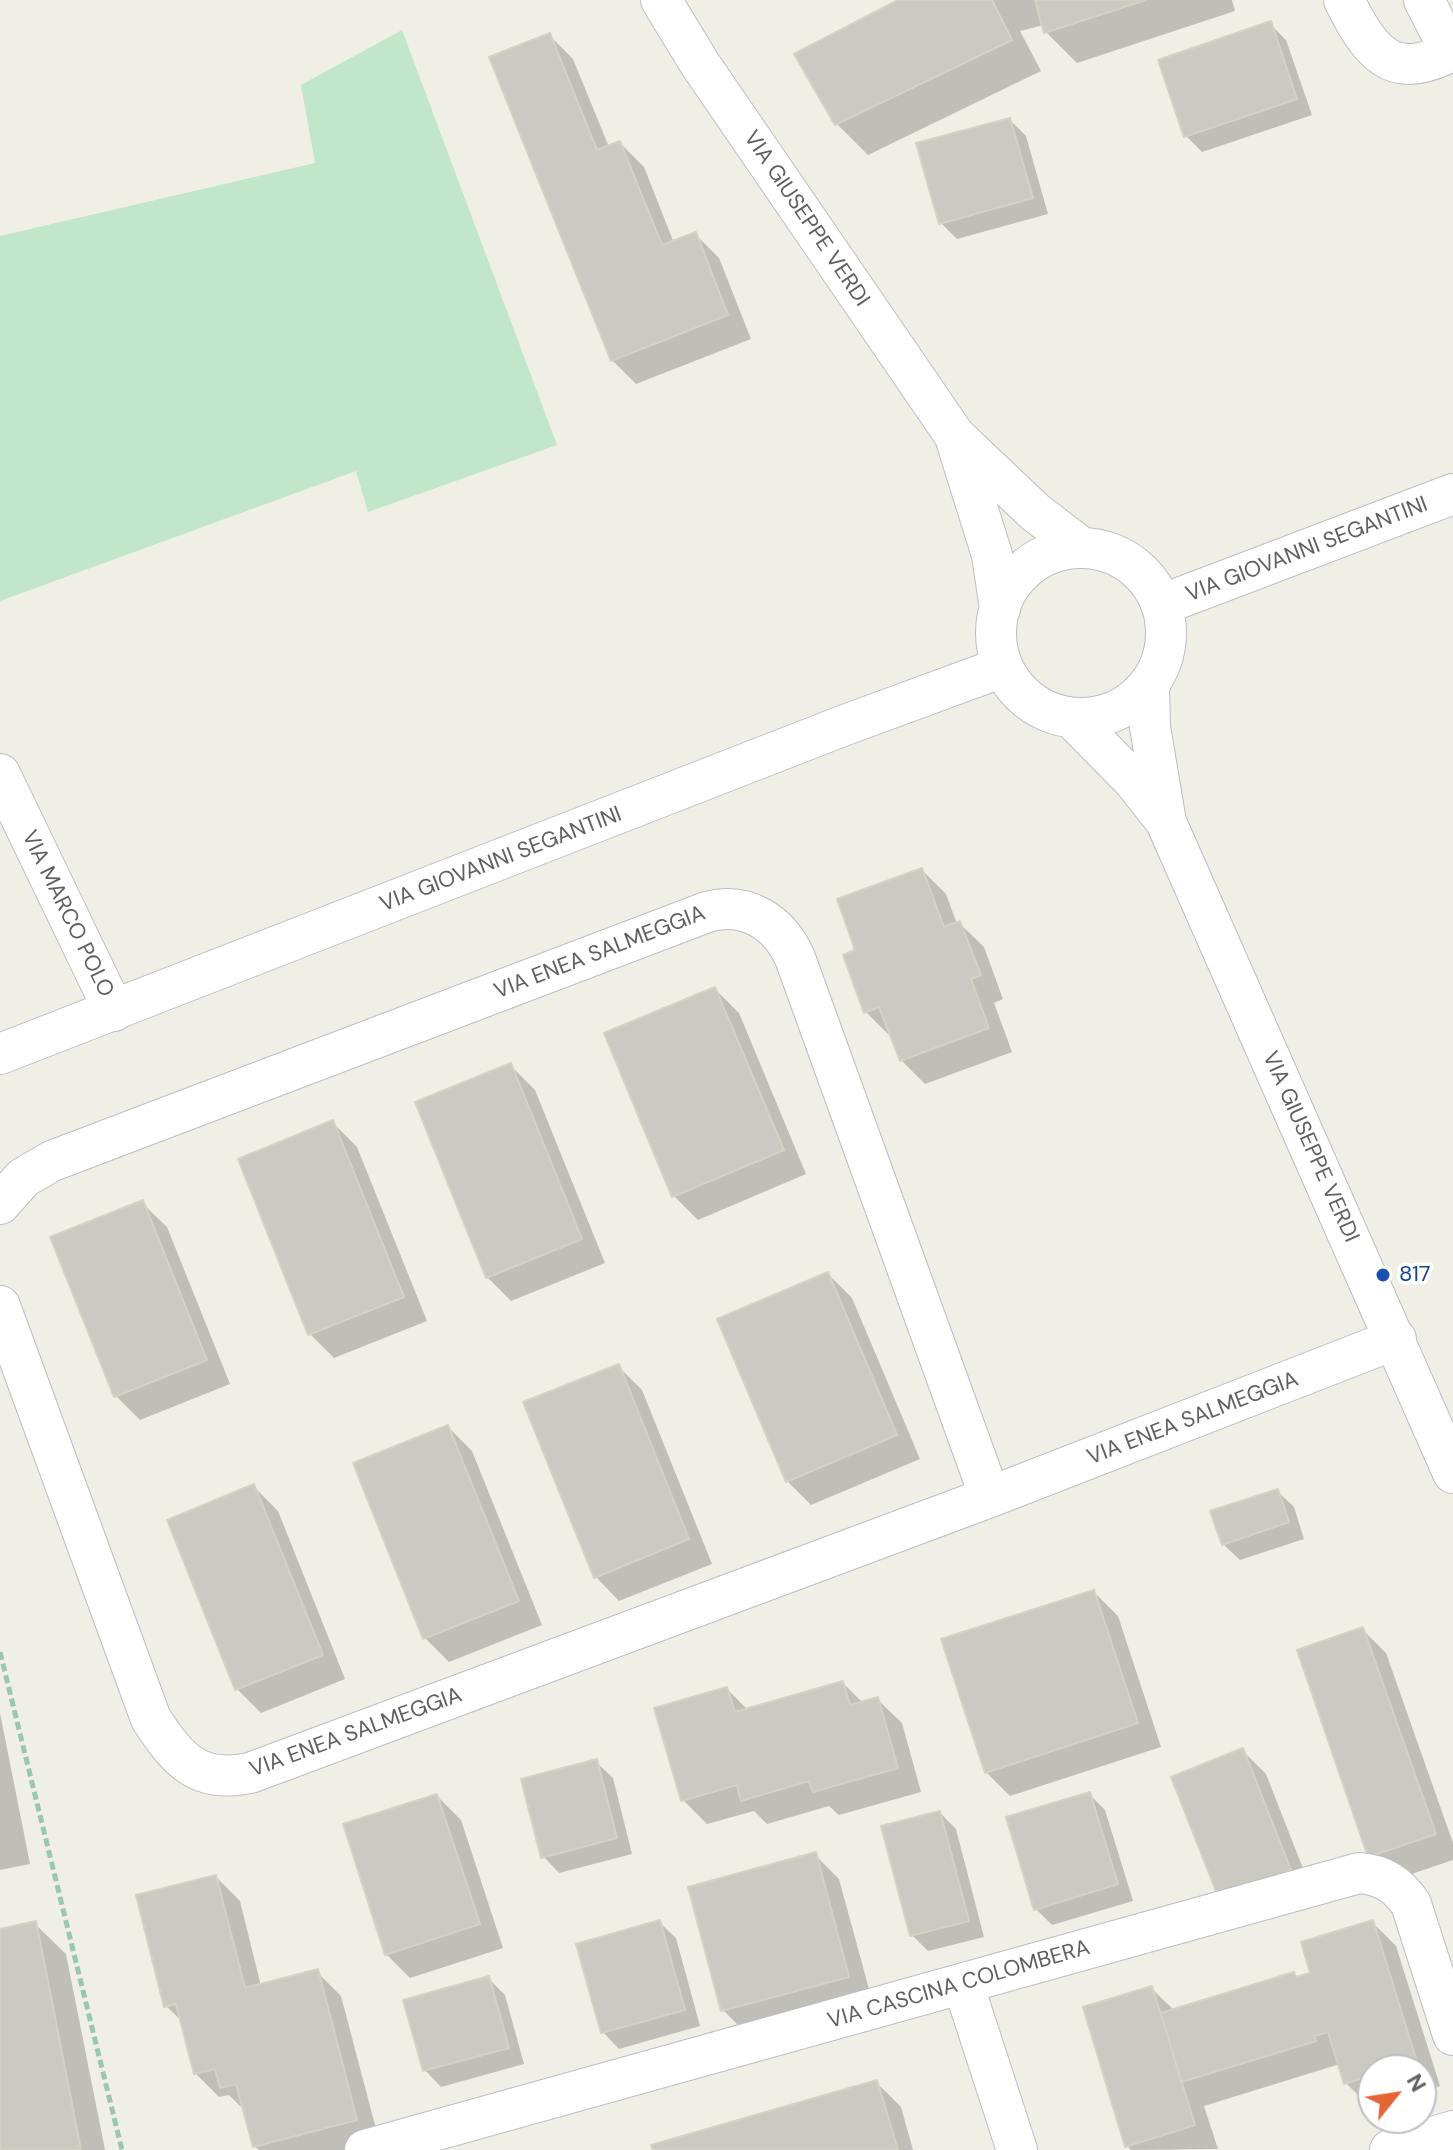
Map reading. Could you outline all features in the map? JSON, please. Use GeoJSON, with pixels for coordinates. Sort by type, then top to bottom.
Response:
{"type":"FeatureCollection","features":[{"type":"Feature","properties":{"kind":"street","name":"VIA GIUSEPPE VERDI"},"geometry":{"type":"LineString","coordinates":[[661,0],[709,77],[955,436],[1035,512],[1082,548]]}},
{"type":"Feature","properties":{"kind":"street"},"geometry":{"type":"LineString","coordinates":[[1344,0],[1367,43],[1374,50],[1395,62],[1419,63],[1452,50],[1424,0]]}},
{"type":"Feature","properties":{"kind":"street","name":"VIA GIUSEPPE VERDI"},"geometry":{"type":"LineString","coordinates":[[955,436],[992,555],[1000,609]]}},
{"type":"Feature","properties":{"kind":"street","name":"VIA GIOVANNI SEGANTINI"},"geometry":{"type":"LineString","coordinates":[[1161,605],[1453,494]]}},
{"type":"Feature","properties":{"kind":"street"},"geometry":{"type":"LineString","coordinates":[[1082,548],[1103,551],[1122,559],[1139,571],[1161,605],[1166,633],[1162,661],[1149,686],[1127,705],[1101,716],[1072,718],[1043,710],[1019,692],[1003,667],[996,639],[1000,609],[1012,585],[1030,565],[1055,553],[1082,548]]}},
{"type":"Feature","properties":{"kind":"street","name":"VIA GIOVANNI SEGANTINI"},"geometry":{"type":"LineString","coordinates":[[0,1054],[845,725],[1003,667]]}},
{"type":"Feature","properties":{"kind":"street","name":"VIA GIUSEPPE VERDI"},"geometry":{"type":"LineString","coordinates":[[1149,686],[1150,727],[1166,822]]}},
{"type":"Feature","properties":{"kind":"street","name":"VIA GIUSEPPE VERDI"},"geometry":{"type":"LineString","coordinates":[[1072,718],[1133,780],[1166,822],[1453,1473]]}},
{"type":"Feature","properties":{"kind":"street","name":"VIA MARCO POLO"},"geometry":{"type":"LineString","coordinates":[[0,774],[114,1011]]}},
{"type":"Feature","properties":{"kind":"street","name":"VIA ENEA SALMEGGIA"},"geometry":{"type":"LineString","coordinates":[[0,1204],[23,1178],[52,1161],[707,912],[730,908],[740,910],[768,921],[780,931],[789,945],[990,1497]]}},
{"type":"Feature","properties":{"kind":"street","name":"VIA ENEA SALMEGGIA"},"geometry":{"type":"LineString","coordinates":[[0,1306],[151,1719],[180,1758],[202,1772],[217,1776],[250,1773],[990,1497],[1396,1339]]}},
{"type":"Feature","properties":{"kind":"street","name":"VIA CASCINA COLOMBERA"},"geometry":{"type":"LineString","coordinates":[[365,2150],[1348,1875],[1375,1874],[1401,1889],[1411,1904],[1453,2035]]}},
{"type":"Feature","properties":{"kind":"street"},"geometry":{"type":"LineString","coordinates":[[963,1984],[1017,2150]]}},
{"type":"Feature","properties":{"kind":"street"},"geometry":{"type":"LineString","coordinates":[[1390,2150],[1453,2131]]}},
{"type":"Feature","properties":{"kind":"path"},"geometry":{"type":"LineString","coordinates":[[0,1652],[122,2150]]}},
{"type":"Feature","properties":{"kind":"green space"},"geometry":{"type":"Polygon","coordinates":[[[402,30],[557,445],[368,512],[356,471],[0,601],[0,236],[315,163],[301,85],[402,30]]]}},
{"type":"Feature","properties":{"kind":"building"},"geometry":{"type":"Polygon","coordinates":[[[898,0],[992,0],[1012,40],[835,125],[794,54],[898,0]]]}},
{"type":"Feature","properties":{"kind":"building"},"geometry":{"type":"Polygon","coordinates":[[[1035,0],[1146,0],[1044,33],[1035,0]]]}},
{"type":"Feature","properties":{"kind":"building"},"geometry":{"type":"Polygon","coordinates":[[[1271,21],[1297,99],[1184,137],[1158,60],[1271,21]]]}},
{"type":"Feature","properties":{"kind":"building"},"geometry":{"type":"Polygon","coordinates":[[[550,33],[597,150],[620,141],[662,245],[696,232],[728,315],[611,361],[489,57],[550,33]]]}},
{"type":"Feature","properties":{"kind":"building"},"geometry":{"type":"Polygon","coordinates":[[[1010,118],[1033,198],[939,224],[916,143],[1010,118]]]}},
{"type":"Feature","properties":{"kind":"building"},"geometry":{"type":"Polygon","coordinates":[[[922,868],[944,927],[960,921],[981,975],[971,979],[989,1028],[900,1061],[879,1007],[864,1013],[843,955],[855,950],[837,899],[922,868]]]}},
{"type":"Feature","properties":{"kind":"building"},"geometry":{"type":"Polygon","coordinates":[[[715,987],[784,1150],[672,1197],[604,1033],[715,987]]]}},
{"type":"Feature","properties":{"kind":"building"},"geometry":{"type":"Polygon","coordinates":[[[511,1063],[582,1239],[486,1278],[415,1102],[511,1063]]]}},
{"type":"Feature","properties":{"kind":"building"},"geometry":{"type":"Polygon","coordinates":[[[333,1120],[404,1297],[308,1335],[238,1159],[333,1120]]]}},
{"type":"Feature","properties":{"kind":"building"},"geometry":{"type":"Polygon","coordinates":[[[143,1200],[207,1360],[114,1397],[50,1237],[143,1200]]]}},
{"type":"Feature","properties":{"kind":"building"},"geometry":{"type":"Polygon","coordinates":[[[828,1272],[897,1435],[786,1482],[717,1319],[828,1272]]]}},
{"type":"Feature","properties":{"kind":"building"},"geometry":{"type":"Polygon","coordinates":[[[619,1364],[689,1539],[594,1578],[523,1402],[619,1364]]]}},
{"type":"Feature","properties":{"kind":"building"},"geometry":{"type":"Polygon","coordinates":[[[448,1425],[519,1601],[423,1639],[353,1463],[448,1425]]]}},
{"type":"Feature","properties":{"kind":"building"},"geometry":{"type":"Polygon","coordinates":[[[254,1484],[323,1655],[235,1690],[167,1520],[254,1484]]]}},
{"type":"Feature","properties":{"kind":"building"},"geometry":{"type":"Polygon","coordinates":[[[1278,1489],[1289,1522],[1222,1545],[1210,1511],[1278,1489]]]}},
{"type":"Feature","properties":{"kind":"building"},"geometry":{"type":"Polygon","coordinates":[[[1094,1590],[1138,1723],[985,1773],[941,1639],[1094,1590]]]}},
{"type":"Feature","properties":{"kind":"building"},"geometry":{"type":"Polygon","coordinates":[[[1363,1627],[1436,1834],[1368,1857],[1297,1650],[1363,1627]]]}},
{"type":"Feature","properties":{"kind":"building"},"geometry":{"type":"Polygon","coordinates":[[[843,1681],[850,1705],[878,1697],[898,1768],[813,1792],[809,1781],[741,1801],[737,1785],[681,1801],[654,1708],[727,1687],[735,1712],[843,1681]]]}},
{"type":"Feature","properties":{"kind":"building"},"geometry":{"type":"Polygon","coordinates":[[[1243,1748],[1291,1870],[1219,1899],[1171,1777],[1243,1748]]]}},
{"type":"Feature","properties":{"kind":"building"},"geometry":{"type":"Polygon","coordinates":[[[597,1759],[617,1838],[541,1858],[521,1779],[597,1759]]]}},
{"type":"Feature","properties":{"kind":"building"},"geometry":{"type":"Polygon","coordinates":[[[1090,1792],[1118,1884],[1034,1910],[1006,1817],[1090,1792]]]}},
{"type":"Feature","properties":{"kind":"building"},"geometry":{"type":"Polygon","coordinates":[[[437,1794],[480,1924],[385,1955],[343,1824],[437,1794]]]}},
{"type":"Feature","properties":{"kind":"building"},"geometry":{"type":"Polygon","coordinates":[[[940,1811],[969,1921],[910,1936],[881,1826],[940,1811]]]}},
{"type":"Feature","properties":{"kind":"building"},"geometry":{"type":"Polygon","coordinates":[[[816,1852],[849,1977],[721,2011],[688,1887],[816,1852]]]}},
{"type":"Feature","properties":{"kind":"building"},"geometry":{"type":"Polygon","coordinates":[[[216,1875],[245,1988],[318,1969],[357,2120],[253,2147],[236,2084],[220,2088],[215,2069],[194,2074],[176,2004],[164,2007],[136,1895],[216,1875]]]}},
{"type":"Feature","properties":{"kind":"building"},"geometry":{"type":"Polygon","coordinates":[[[660,1920],[685,2010],[601,2033],[576,1944],[660,1920]]]}},
{"type":"Feature","properties":{"kind":"building"},"geometry":{"type":"Polygon","coordinates":[[[1373,1920],[1415,2054],[1357,2054],[1357,2080],[1344,2084],[1328,2032],[1314,2036],[1316,2041],[1181,2082],[1161,2013],[1294,1972],[1296,1977],[1310,1973],[1301,1942],[1373,1920]]]}},
{"type":"Feature","properties":{"kind":"building"},"geometry":{"type":"Polygon","coordinates":[[[36,1921],[81,2150],[0,2150],[0,1929],[36,1921]]]}},
{"type":"Feature","properties":{"kind":"building"},"geometry":{"type":"Polygon","coordinates":[[[489,1976],[509,2048],[423,2071],[403,2000],[489,1976]]]}},
{"type":"Feature","properties":{"kind":"building"},"geometry":{"type":"Polygon","coordinates":[[[1152,1986],[1195,2125],[1125,2147],[1083,2007],[1152,1986]]]}},
{"type":"Feature","properties":{"kind":"building"},"geometry":{"type":"Polygon","coordinates":[[[877,2080],[898,2150],[653,2150],[651,2145],[877,2080]]]}},
{"type":"Feature","properties":{"kind":"place","name":"817"},"geometry":{"type":"Point","coordinates":[1383,1275]}}]}
